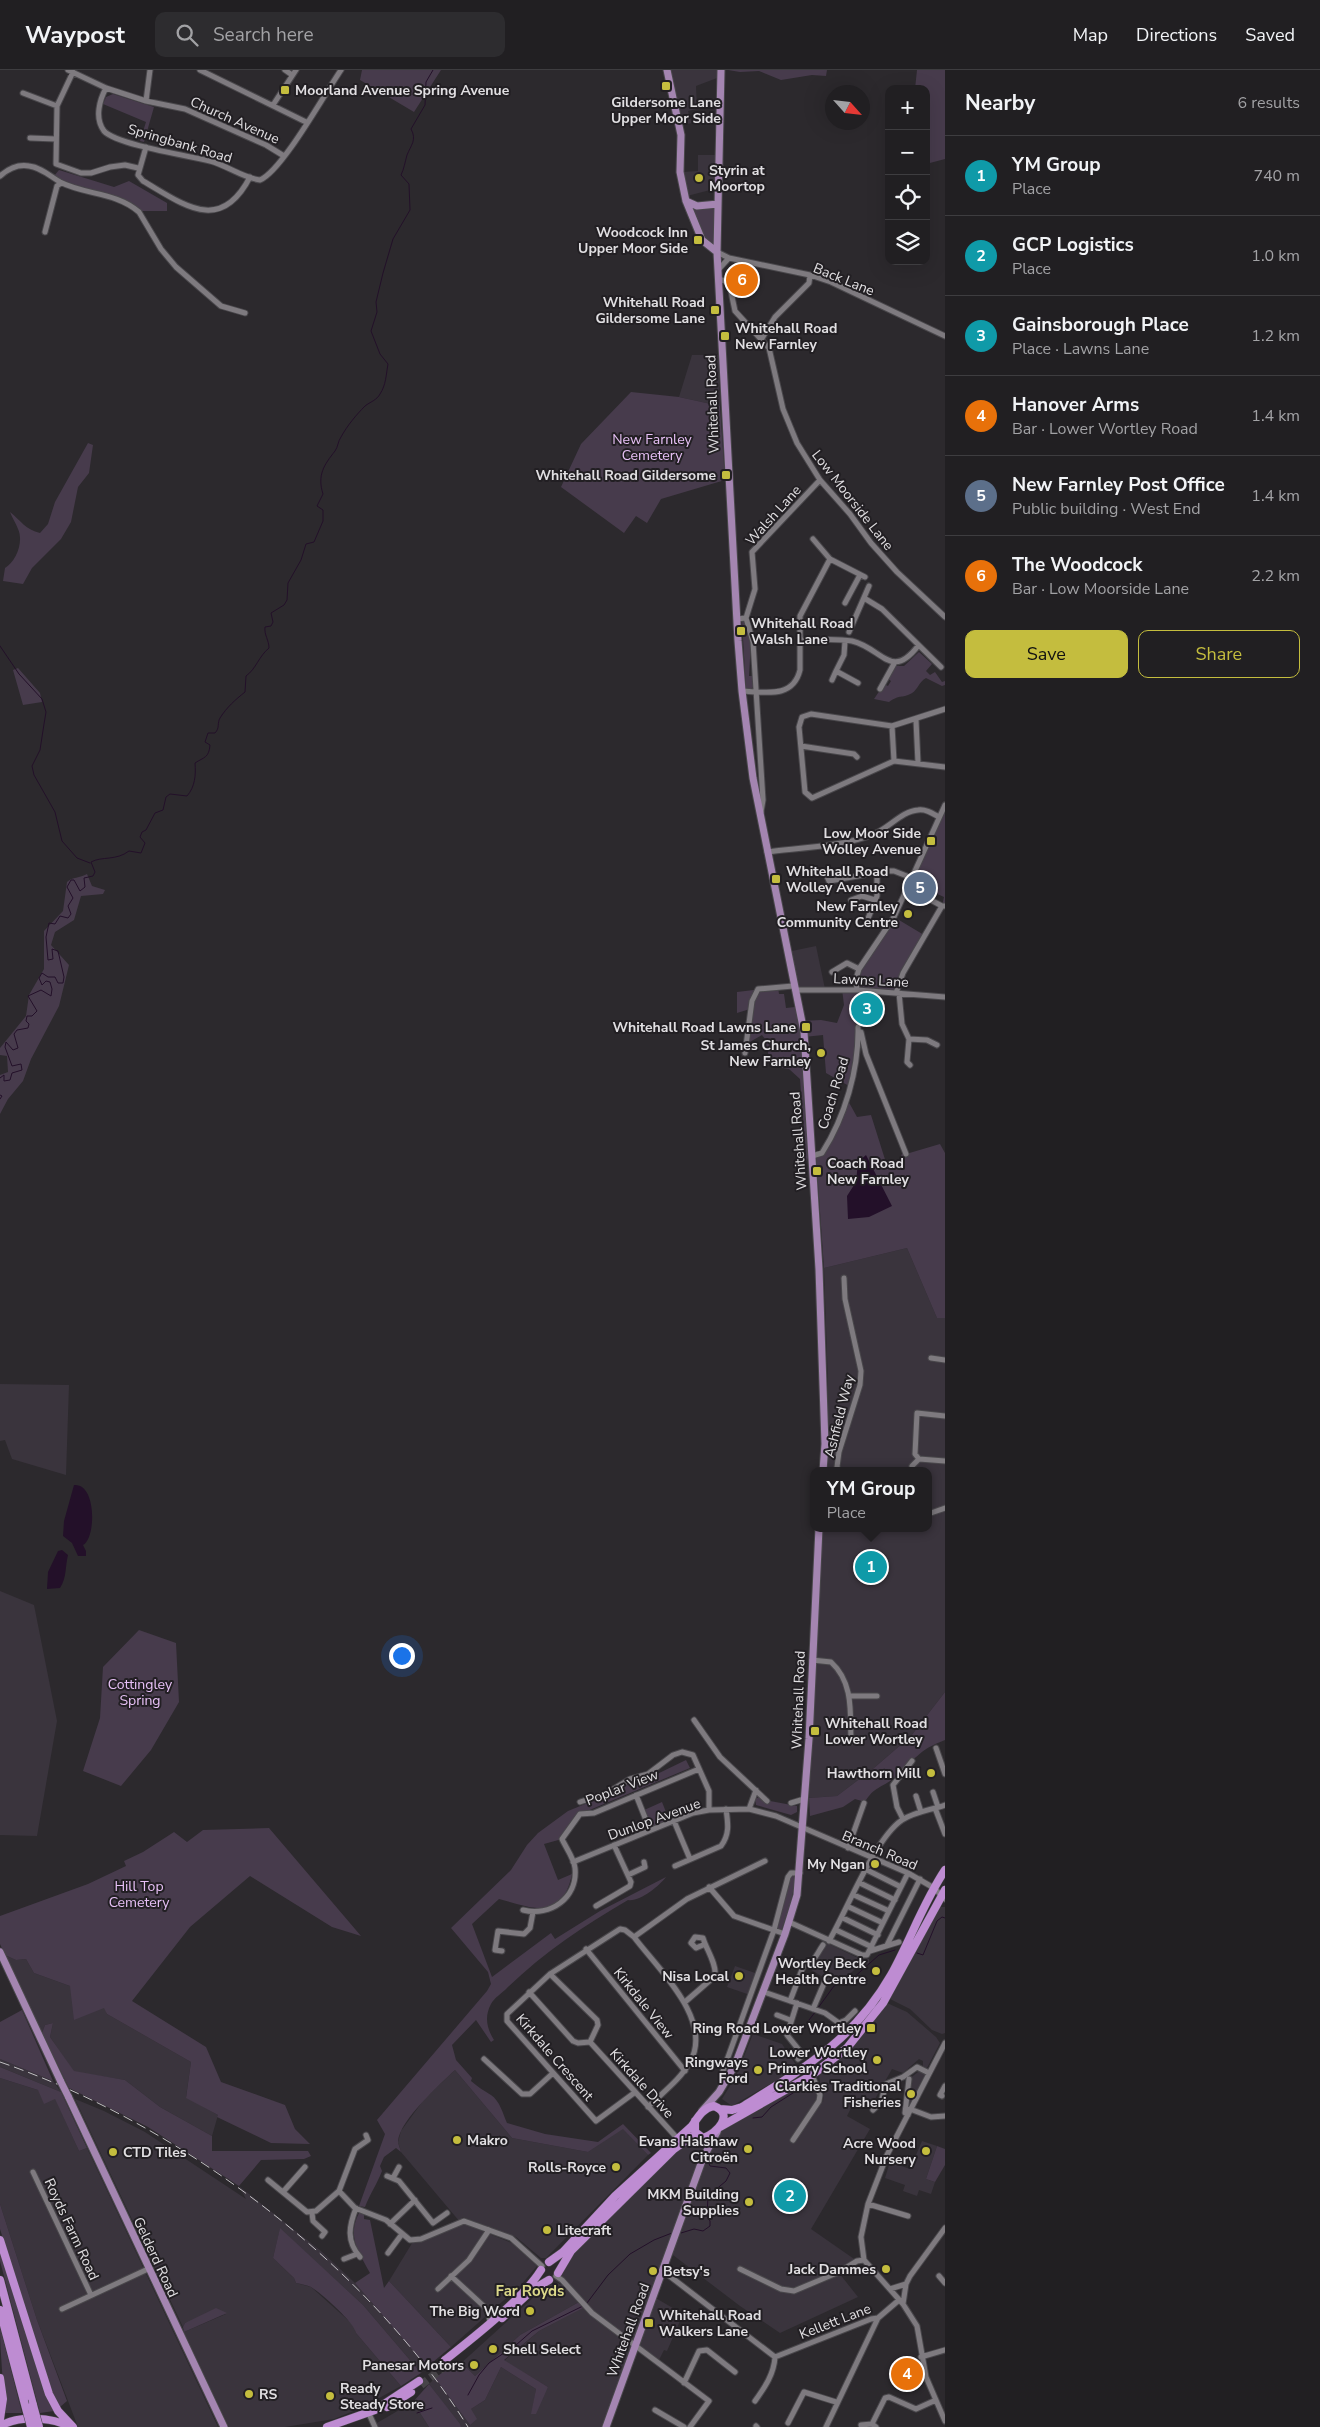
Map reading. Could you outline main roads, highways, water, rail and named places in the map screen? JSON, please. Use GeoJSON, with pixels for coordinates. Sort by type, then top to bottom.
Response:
{"type":"FeatureCollection","features":[{"type":"Feature","properties":{"kind":"highway"},"geometry":{"type":"LineString","coordinates":[[944,1894],[878,2011],[847,2048],[812,2075],[708,2136],[691,2137],[674,2148],[570,2251],[554,2276],[532,2290],[447,2362],[535,2279],[544,2266],[562,2252],[615,2196],[695,2121],[700,2114],[711,2106],[732,2110],[742,2107],[838,2043],[860,2020],[892,1974],[934,1888],[945,1870]]}},
{"type":"Feature","properties":{"kind":"highway"},"geometry":{"type":"LineString","coordinates":[[934,1888],[945,1884]]}},
{"type":"Feature","properties":{"kind":"highway"},"geometry":{"type":"LineString","coordinates":[[928,1900],[944,1894]]}},
{"type":"Feature","properties":{"kind":"highway"},"geometry":{"type":"LineString","coordinates":[[776,2086],[805,2073],[812,2075]]}},
{"type":"Feature","properties":{"kind":"highway"},"geometry":{"type":"LineString","coordinates":[[718,2129],[724,2119],[720,2109]]}},
{"type":"Feature","properties":{"kind":"highway"},"geometry":{"type":"LineString","coordinates":[[695,2121],[694,2129],[700,2137]]}},
{"type":"Feature","properties":{"kind":"highway"},"geometry":{"type":"LineString","coordinates":[[0,2240],[49,2394],[58,2411],[72,2427]]}},
{"type":"Feature","properties":{"kind":"highway"},"geometry":{"type":"LineString","coordinates":[[544,2266],[556,2265],[554,2276]]}},
{"type":"Feature","properties":{"kind":"highway"},"geometry":{"type":"LineString","coordinates":[[544,2266],[542,2276],[554,2276]]}},
{"type":"Feature","properties":{"kind":"highway"},"geometry":{"type":"LineString","coordinates":[[0,2280],[39,2427]]}},
{"type":"Feature","properties":{"kind":"highway"},"geometry":{"type":"LineString","coordinates":[[0,2310],[31,2427]]}},
{"type":"Feature","properties":{"kind":"highway"},"geometry":{"type":"LineString","coordinates":[[0,2378],[3,2408],[0,2419]]}},
{"type":"Feature","properties":{"kind":"highway"},"geometry":{"type":"LineString","coordinates":[[328,2427],[375,2410],[420,2383],[399,2401],[370,2416],[342,2427]]}},
{"type":"Feature","properties":{"kind":"highway"},"geometry":{"type":"LineString","coordinates":[[0,2426],[22,2418],[57,2422],[72,2427]]}},
{"type":"Feature","properties":{"kind":"main road"},"geometry":{"type":"LineString","coordinates":[[667,70],[681,135],[680,172],[686,201],[702,240],[717,252]]}},
{"type":"Feature","properties":{"kind":"main road","name":"Whitehall Road"},"geometry":{"type":"LineString","coordinates":[[721,70],[721,151],[717,252],[742,691],[747,737],[760,815],[804,1032],[820,1288],[825,1444],[823,1467]]}},
{"type":"Feature","properties":{"kind":"main road"},"geometry":{"type":"LineString","coordinates":[[686,201],[691,205],[718,204]]}},
{"type":"Feature","properties":{"kind":"main road"},"geometry":{"type":"LineString","coordinates":[[693,219],[705,205]]}},
{"type":"Feature","properties":{"kind":"main road","name":"Whitehall Road"},"geometry":{"type":"LineString","coordinates":[[700,2114],[719,2092],[735,2065],[786,1934],[797,1895],[800,1873],[819,1532]]}},
{"type":"Feature","properties":{"kind":"main road","name":"Gelderd Road"},"geometry":{"type":"LineString","coordinates":[[0,1952],[224,2427]]}},
{"type":"Feature","properties":{"kind":"main road"},"geometry":{"type":"LineString","coordinates":[[719,2092],[717,2100],[720,2109]]}},
{"type":"Feature","properties":{"kind":"main road","name":"Whitehall Road"},"geometry":{"type":"LineString","coordinates":[[606,2427],[704,2158],[718,2129]]}},
{"type":"Feature","properties":{"kind":"main road"},"geometry":{"type":"LineString","coordinates":[[700,2137],[705,2148],[704,2158]]}},
{"type":"Feature","properties":{"kind":"waterway"},"geometry":{"type":"LineString","coordinates":[[0,1078],[4,1075],[4,1081],[10,1080],[12,1073],[22,1070],[21,1064],[12,1066],[5,1047],[6,1042],[13,1050],[18,1048],[14,1034],[17,1030],[28,1028],[27,1016],[32,1016],[37,1011],[28,996],[41,990],[51,996],[50,982],[46,981],[42,985],[39,978],[42,973],[48,977],[55,977],[58,983],[63,983],[64,977],[58,951],[52,949],[53,959],[48,960],[46,937],[49,923],[55,924],[60,916],[68,918],[71,914],[68,906],[73,898],[67,887],[71,880],[74,880],[80,891],[85,887],[84,878],[93,876],[95,872],[91,862],[95,860],[119,856],[129,851],[141,853],[145,843],[140,837],[142,832],[146,830],[155,813],[163,810],[166,797],[170,794],[187,796],[192,789],[195,763],[205,757],[208,752],[210,745],[205,742],[208,733],[215,733],[223,714],[245,692],[246,676],[269,648],[265,627],[271,626],[273,622],[271,613],[284,605],[287,600],[288,583],[301,560],[306,544],[314,542],[323,521],[323,510],[317,506],[323,494],[321,476],[325,466],[349,425],[365,406],[377,398],[384,387],[388,364],[380,354],[371,331],[377,312],[376,302],[393,239],[410,210],[409,184],[401,175],[412,145],[413,133],[411,129],[425,105],[426,82],[433,70]]}},
{"type":"Feature","properties":{"kind":"waterway"},"geometry":{"type":"LineString","coordinates":[[0,646],[19,674],[42,699],[46,712],[40,750],[32,766],[34,775],[55,812],[62,841],[77,858],[90,863]]}},
{"type":"Feature","properties":{"kind":"waterway"},"geometry":{"type":"LineString","coordinates":[[0,1095],[2,1096],[0,1099]]}},
{"type":"Feature","properties":{"kind":"waterway"},"geometry":{"type":"LineString","coordinates":[[917,1953],[923,1955],[937,1921],[942,1917],[945,1918]]}},
{"type":"Feature","properties":{"kind":"waterway"},"geometry":{"type":"LineString","coordinates":[[818,2008],[834,1986],[852,1979],[879,1955],[895,1950]]}},
{"type":"Feature","properties":{"kind":"waterway"},"geometry":{"type":"LineString","coordinates":[[809,2020],[816,2011]]}},
{"type":"Feature","properties":{"kind":"waterway"},"geometry":{"type":"LineString","coordinates":[[753,2118],[762,2117],[771,2107],[804,2086]]}},
{"type":"Feature","properties":{"kind":"waterway"},"geometry":{"type":"LineString","coordinates":[[681,2233],[694,2229],[703,2231],[710,2226],[707,2216],[708,2196],[726,2181],[730,2173],[726,2168],[710,2166],[708,2161]]}},
{"type":"Feature","properties":{"kind":"waterway"},"geometry":{"type":"LineString","coordinates":[[587,2303],[608,2275],[630,2254],[654,2240],[672,2233]]}},
{"type":"Feature","properties":{"kind":"waterway"},"geometry":{"type":"LineString","coordinates":[[468,2395],[479,2375],[489,2363],[516,2345],[532,2331],[583,2306]]}},
{"type":"Feature","properties":{"kind":"waterway"},"geometry":{"type":"LineString","coordinates":[[417,2413],[432,2408]]}},
{"type":"Feature","properties":{"kind":"tunnel"},"geometry":{"type":"LineString","coordinates":[[421,2385],[448,2364]]}},
{"type":"Feature","properties":{"kind":"railway"},"geometry":{"type":"LineString","coordinates":[[0,2062],[68,2089],[135,2122],[201,2162],[264,2207],[323,2256],[378,2310],[426,2367],[468,2427]]}},
{"type":"Feature","properties":{"kind":"place","name":"Gildersome Lane Upper Moor Side"},"geometry":{"type":"Point","coordinates":[666,86]}},
{"type":"Feature","properties":{"kind":"place","name":"Moorland Avenue Spring Avenue"},"geometry":{"type":"Point","coordinates":[285,90]}},
{"type":"Feature","properties":{"kind":"place","name":"Styrin at Moortop"},"geometry":{"type":"Point","coordinates":[699,178]}},
{"type":"Feature","properties":{"kind":"place","name":"Woodcock Inn Upper Moor Side"},"geometry":{"type":"Point","coordinates":[698,240]}},
{"type":"Feature","properties":{"kind":"place","name":"The Woodcock"},"geometry":{"type":"Point","coordinates":[742,280]}},
{"type":"Feature","properties":{"kind":"place","name":"Whitehall Road Gildersome Lane"},"geometry":{"type":"Point","coordinates":[715,310]}},
{"type":"Feature","properties":{"kind":"place","name":"Whitehall Road New Farnley"},"geometry":{"type":"Point","coordinates":[725,336]}},
{"type":"Feature","properties":{"kind":"place","name":"Whitehall Road Gildersome"},"geometry":{"type":"Point","coordinates":[726,475]}},
{"type":"Feature","properties":{"kind":"place","name":"Whitehall Road Walsh Lane"},"geometry":{"type":"Point","coordinates":[741,631]}},
{"type":"Feature","properties":{"kind":"place","name":"Low Moor Side Wolley Avenue"},"geometry":{"type":"Point","coordinates":[931,841]}},
{"type":"Feature","properties":{"kind":"place","name":"Whitehall Road Wolley Avenue"},"geometry":{"type":"Point","coordinates":[776,879]}},
{"type":"Feature","properties":{"kind":"place","name":"New Farnley Post Office"},"geometry":{"type":"Point","coordinates":[920,888]}},
{"type":"Feature","properties":{"kind":"place","name":"New Farnley Community Centre"},"geometry":{"type":"Point","coordinates":[908,914]}},
{"type":"Feature","properties":{"kind":"place","name":"Gainsborough Place"},"geometry":{"type":"Point","coordinates":[867,1009]}},
{"type":"Feature","properties":{"kind":"place","name":"Whitehall Road Lawns Lane"},"geometry":{"type":"Point","coordinates":[806,1027]}},
{"type":"Feature","properties":{"kind":"place","name":"St James Church, New Farnley"},"geometry":{"type":"Point","coordinates":[821,1053]}},
{"type":"Feature","properties":{"kind":"place","name":"Coach Road New Farnley"},"geometry":{"type":"Point","coordinates":[817,1171]}},
{"type":"Feature","properties":{"kind":"place","name":"YM Group"},"geometry":{"type":"Point","coordinates":[871,1567]}},
{"type":"Feature","properties":{"kind":"place","name":"Whitehall Road Lower Wortley"},"geometry":{"type":"Point","coordinates":[815,1731]}},
{"type":"Feature","properties":{"kind":"place","name":"Hawthorn Mill"},"geometry":{"type":"Point","coordinates":[931,1773]}},
{"type":"Feature","properties":{"kind":"place","name":"My Ngan"},"geometry":{"type":"Point","coordinates":[875,1864]}},
{"type":"Feature","properties":{"kind":"place","name":"Wortley Beck Health Centre"},"geometry":{"type":"Point","coordinates":[876,1971]}},
{"type":"Feature","properties":{"kind":"place","name":"Nisa Local"},"geometry":{"type":"Point","coordinates":[739,1976]}},
{"type":"Feature","properties":{"kind":"place","name":"Ring Road Lower Wortley"},"geometry":{"type":"Point","coordinates":[871,2028]}},
{"type":"Feature","properties":{"kind":"place","name":"Lower Wortley Primary School"},"geometry":{"type":"Point","coordinates":[877,2060]}},
{"type":"Feature","properties":{"kind":"place","name":"Ringways Ford"},"geometry":{"type":"Point","coordinates":[758,2070]}},
{"type":"Feature","properties":{"kind":"place","name":"Clarkies Traditional Fisheries"},"geometry":{"type":"Point","coordinates":[911,2094]}},
{"type":"Feature","properties":{"kind":"place","name":"Makro"},"geometry":{"type":"Point","coordinates":[457,2140]}},
{"type":"Feature","properties":{"kind":"place","name":"Evans Halshaw Citroën"},"geometry":{"type":"Point","coordinates":[748,2149]}},
{"type":"Feature","properties":{"kind":"place","name":"Acre Wood Nursery"},"geometry":{"type":"Point","coordinates":[926,2151]}},
{"type":"Feature","properties":{"kind":"place","name":"CTD Tiles"},"geometry":{"type":"Point","coordinates":[113,2152]}},
{"type":"Feature","properties":{"kind":"place","name":"Rolls-Royce"},"geometry":{"type":"Point","coordinates":[616,2167]}},
{"type":"Feature","properties":{"kind":"place","name":"GCP Logistics"},"geometry":{"type":"Point","coordinates":[790,2196]}},
{"type":"Feature","properties":{"kind":"place","name":"MKM Building Supplies"},"geometry":{"type":"Point","coordinates":[749,2202]}},
{"type":"Feature","properties":{"kind":"place","name":"Litecraft"},"geometry":{"type":"Point","coordinates":[547,2230]}},
{"type":"Feature","properties":{"kind":"place","name":"Jack Dammes"},"geometry":{"type":"Point","coordinates":[886,2269]}},
{"type":"Feature","properties":{"kind":"place","name":"Betsy's"},"geometry":{"type":"Point","coordinates":[653,2271]}},
{"type":"Feature","properties":{"kind":"place","name":"The Big Word"},"geometry":{"type":"Point","coordinates":[530,2311]}},
{"type":"Feature","properties":{"kind":"place","name":"Whitehall Road Walkers Lane"},"geometry":{"type":"Point","coordinates":[649,2323]}},
{"type":"Feature","properties":{"kind":"place","name":"Shell Select"},"geometry":{"type":"Point","coordinates":[493,2349]}},
{"type":"Feature","properties":{"kind":"place","name":"Panesar Motors"},"geometry":{"type":"Point","coordinates":[474,2365]}},
{"type":"Feature","properties":{"kind":"place","name":"Hanover Arms"},"geometry":{"type":"Point","coordinates":[907,2374]}},
{"type":"Feature","properties":{"kind":"place","name":"RS"},"geometry":{"type":"Point","coordinates":[249,2394]}},
{"type":"Feature","properties":{"kind":"place","name":"Ready Steady Store"},"geometry":{"type":"Point","coordinates":[330,2396]}},
{"type":"Feature","properties":{"kind":"district","name":"Far Royds"},"geometry":{"type":"Point","coordinates":[530,2291]}},
{"type":"Feature","properties":{"kind":"park label","name":"New Farnley Cemetery"},"geometry":{"type":"Point","coordinates":[652,448]}},
{"type":"Feature","properties":{"kind":"park label","name":"Cottingley Spring"},"geometry":{"type":"Point","coordinates":[140,1692]}},
{"type":"Feature","properties":{"kind":"park label","name":"Hill Top Cemetery"},"geometry":{"type":"Point","coordinates":[139,1894]}}]}
